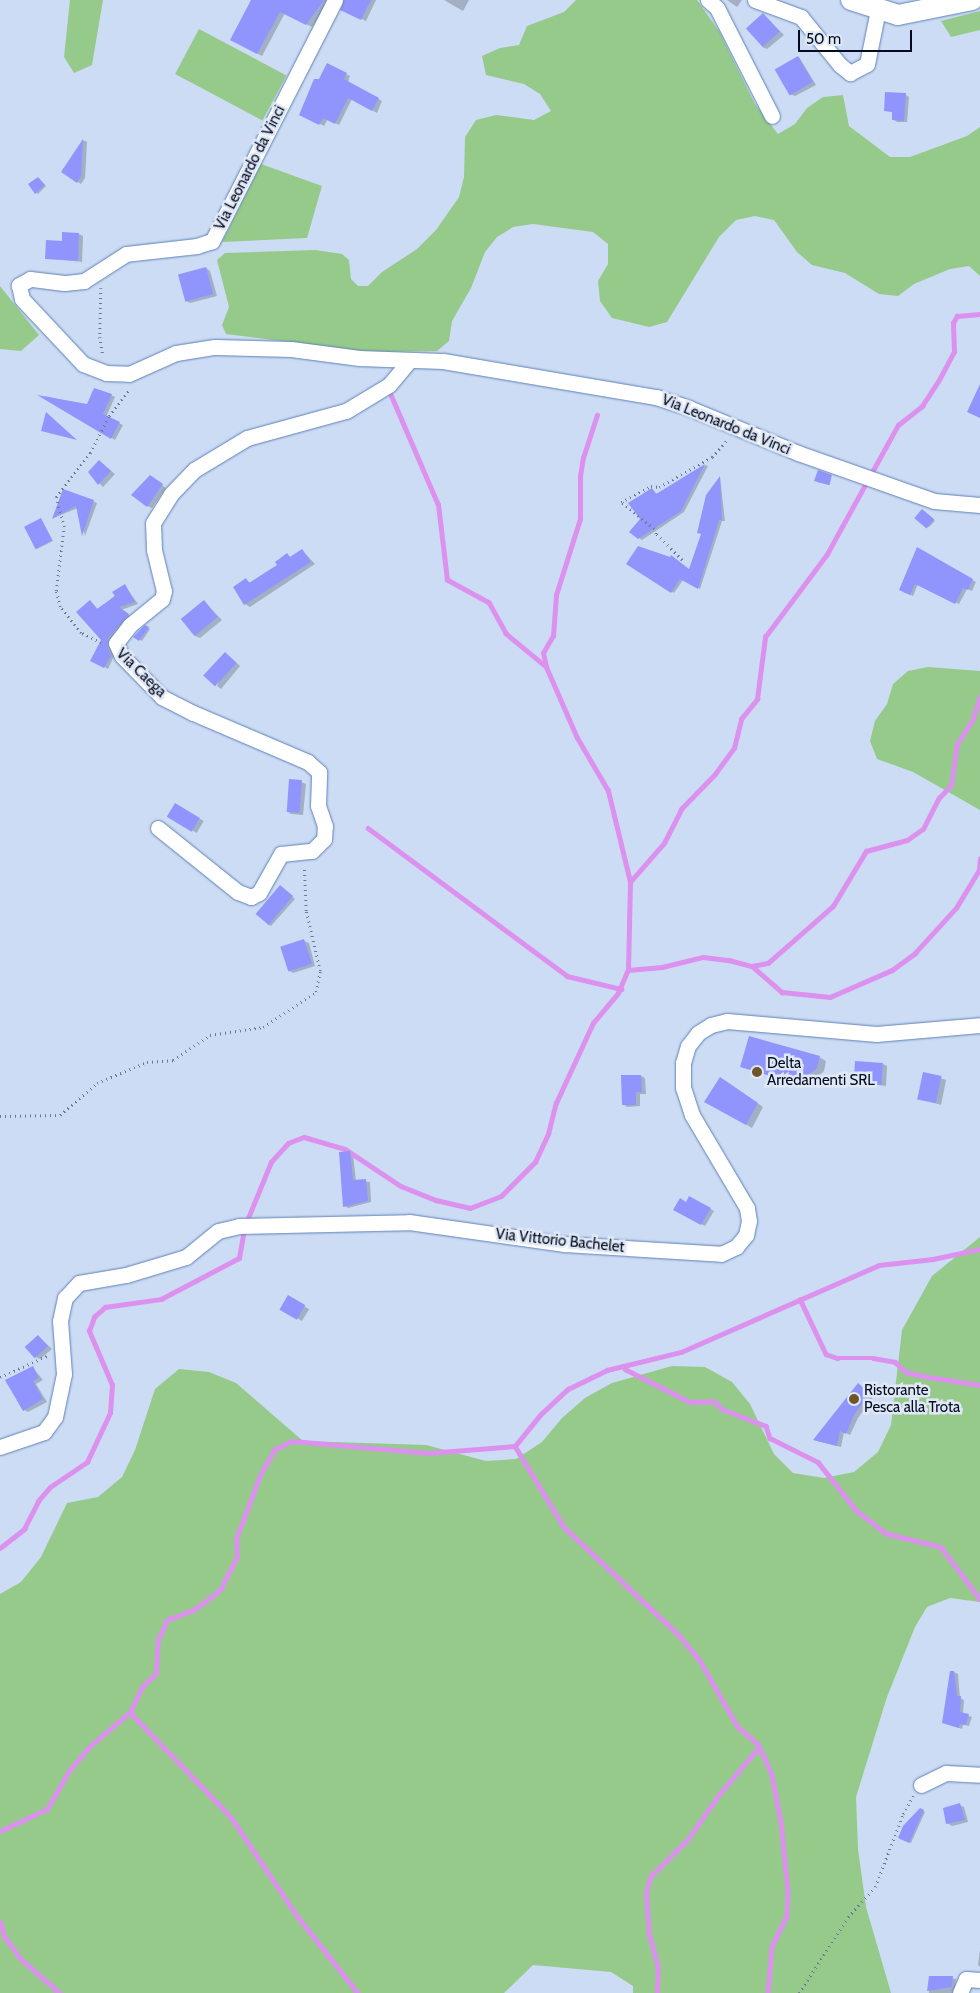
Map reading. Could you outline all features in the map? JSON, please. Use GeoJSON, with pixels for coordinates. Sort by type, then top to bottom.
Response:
{"type":"FeatureCollection","features":[{"type":"Feature","properties":{"kind":"main road"},"geometry":{"type":"LineString","coordinates":[[851,0],[878,10],[907,14],[972,0]]}},
{"type":"Feature","properties":{"kind":"street","name":"Via Leonardo da Vinci"},"geometry":{"type":"LineString","coordinates":[[146,368],[129,374],[106,373],[83,364],[22,300],[19,285],[30,279],[64,283],[84,281],[126,254],[202,245],[212,240],[335,0]]}},
{"type":"Feature","properties":{"kind":"street"},"geometry":{"type":"LineString","coordinates":[[708,0],[717,8],[772,116]]}},
{"type":"Feature","properties":{"kind":"street"},"geometry":{"type":"LineString","coordinates":[[755,0],[801,18],[840,65],[850,72],[868,64],[878,10]]}},
{"type":"Feature","properties":{"kind":"street"},"geometry":{"type":"LineString","coordinates":[[146,368],[176,353],[215,347],[292,349],[409,361]]}},
{"type":"Feature","properties":{"kind":"street","name":"Via Leonardo da Vinci"},"geometry":{"type":"LineString","coordinates":[[409,361],[443,361],[656,398],[735,427],[798,454],[934,501],[979,506]]}},
{"type":"Feature","properties":{"kind":"street"},"geometry":{"type":"LineString","coordinates":[[118,649],[116,643],[130,625],[162,599],[164,591],[154,550],[153,523],[171,494],[194,470],[233,444],[247,438],[346,411],[389,385],[409,361]]}},
{"type":"Feature","properties":{"kind":"street","name":"Via Caega"},"geometry":{"type":"LineString","coordinates":[[118,649],[162,696],[193,713],[308,762],[319,772],[318,806],[326,832],[321,844],[303,852],[281,854],[259,893],[251,897],[230,886],[158,828]]}},
{"type":"Feature","properties":{"kind":"street","name":"Via Vittorio Bachelet"},"geometry":{"type":"LineString","coordinates":[[0,1447],[44,1432],[54,1417],[64,1374],[60,1321],[65,1298],[79,1284],[126,1275],[186,1257],[218,1231],[239,1226],[409,1222],[564,1244],[721,1254],[736,1247],[746,1235],[749,1221],[747,1208],[692,1115],[683,1088],[683,1063],[688,1046],[698,1033],[711,1025],[727,1021],[884,1034],[980,1024]]}},
{"type":"Feature","properties":{"kind":"street"},"geometry":{"type":"LineString","coordinates":[[921,1785],[946,1773],[980,1775]]}},
{"type":"Feature","properties":{"kind":"street"},"geometry":{"type":"LineString","coordinates":[[960,1993],[966,1979],[980,1980]]}},
{"type":"Feature","properties":{"kind":"path"},"geometry":{"type":"LineString","coordinates":[[101,283],[100,337],[106,373]]}},
{"type":"Feature","properties":{"kind":"path","name":"Via Caega"},"geometry":{"type":"LineString","coordinates":[[118,649],[81,633],[60,607],[56,590],[64,527],[56,497],[90,453],[109,416],[146,368]]}},
{"type":"Feature","properties":{"kind":"path"},"geometry":{"type":"LineString","coordinates":[[682,560],[656,534],[654,529],[621,502],[651,486],[659,487],[712,457],[735,427]]}},
{"type":"Feature","properties":{"kind":"path"},"geometry":{"type":"LineString","coordinates":[[0,1116],[60,1115],[97,1084],[147,1062],[173,1060],[210,1035],[263,1027],[316,992],[320,971],[306,911],[303,852]]}},
{"type":"Feature","properties":{"kind":"path"},"geometry":{"type":"LineString","coordinates":[[0,1377],[49,1355],[62,1340]]}},
{"type":"Feature","properties":{"kind":"path"},"geometry":{"type":"LineString","coordinates":[[799,1993],[848,1917],[875,1887],[888,1861],[902,1814],[921,1785]]}},
{"type":"Feature","properties":{"kind":"green space"},"geometry":{"type":"Polygon","coordinates":[[[70,0],[103,0],[92,65],[74,73],[64,57],[70,0]]]}},
{"type":"Feature","properties":{"kind":"green space"},"geometry":{"type":"Polygon","coordinates":[[[576,0],[697,0],[719,31],[755,104],[778,134],[795,124],[807,108],[823,97],[843,95],[849,126],[890,157],[910,157],[967,136],[980,127],[980,276],[969,266],[950,269],[914,284],[898,296],[879,294],[845,273],[812,265],[797,252],[774,220],[755,216],[736,220],[719,237],[667,322],[649,327],[612,318],[600,301],[598,281],[608,264],[608,244],[593,232],[533,224],[513,227],[497,237],[485,252],[471,288],[452,321],[449,341],[437,351],[367,352],[226,334],[222,325],[229,307],[217,260],[225,253],[315,250],[342,254],[349,260],[351,279],[358,286],[368,286],[382,272],[417,249],[436,230],[459,197],[464,177],[465,137],[476,120],[496,115],[534,120],[551,111],[540,94],[524,84],[486,75],[482,56],[500,48],[519,45],[527,26],[564,12],[576,0]]]}},
{"type":"Feature","properties":{"kind":"green space"},"geometry":{"type":"Polygon","coordinates":[[[980,11],[980,30],[951,37],[941,21],[980,11]]]}},
{"type":"Feature","properties":{"kind":"green space"},"geometry":{"type":"Polygon","coordinates":[[[199,29],[286,75],[262,121],[175,74],[199,29]]]}},
{"type":"Feature","properties":{"kind":"green space"},"geometry":{"type":"Polygon","coordinates":[[[261,164],[322,186],[307,238],[222,242],[261,164]]]}},
{"type":"Feature","properties":{"kind":"green space"},"geometry":{"type":"Polygon","coordinates":[[[0,286],[39,335],[21,351],[0,349],[0,286]]]}},
{"type":"Feature","properties":{"kind":"green space"},"geometry":{"type":"Polygon","coordinates":[[[928,667],[980,671],[980,810],[913,772],[877,759],[870,741],[875,721],[887,704],[893,684],[908,671],[928,667]]]}},
{"type":"Feature","properties":{"kind":"green space"},"geometry":{"type":"Polygon","coordinates":[[[980,1237],[980,1602],[950,1598],[927,1607],[915,1627],[887,1697],[856,1797],[858,1849],[866,1907],[891,1993],[633,1993],[633,1986],[611,1972],[533,1965],[504,1993],[0,1993],[0,1594],[21,1582],[41,1557],[67,1503],[98,1497],[122,1477],[135,1450],[155,1389],[179,1369],[209,1372],[236,1383],[303,1441],[426,1445],[486,1461],[516,1459],[542,1442],[562,1418],[585,1398],[612,1383],[672,1366],[705,1367],[732,1382],[750,1404],[774,1454],[793,1473],[824,1478],[854,1472],[878,1452],[891,1425],[902,1330],[932,1276],[980,1237]]]}},
{"type":"Feature","properties":{"kind":"building"},"geometry":{"type":"Polygon","coordinates":[[[251,0],[324,0],[306,25],[280,12],[257,54],[230,40],[251,0]]]}},
{"type":"Feature","properties":{"kind":"building"},"geometry":{"type":"Polygon","coordinates":[[[344,0],[371,0],[361,20],[340,10],[344,0]]]}},
{"type":"Feature","properties":{"kind":"building"},"geometry":{"type":"Polygon","coordinates":[[[763,13],[780,32],[763,47],[746,28],[763,13]]]}},
{"type":"Feature","properties":{"kind":"building"},"geometry":{"type":"Polygon","coordinates":[[[798,56],[813,82],[790,95],[775,70],[798,56]]]}},
{"type":"Feature","properties":{"kind":"building"},"geometry":{"type":"Polygon","coordinates":[[[327,63],[347,73],[344,79],[379,98],[372,111],[348,98],[335,124],[323,118],[319,125],[299,115],[314,79],[319,79],[327,63]]]}},
{"type":"Feature","properties":{"kind":"building"},"geometry":{"type":"Polygon","coordinates":[[[885,92],[906,93],[904,121],[892,120],[892,112],[884,111],[885,92]]]}},
{"type":"Feature","properties":{"kind":"building"},"geometry":{"type":"Polygon","coordinates":[[[83,139],[81,176],[77,183],[61,172],[83,139]]]}},
{"type":"Feature","properties":{"kind":"building"},"geometry":{"type":"Polygon","coordinates":[[[38,177],[45,185],[35,194],[28,184],[38,177]]]}},
{"type":"Feature","properties":{"kind":"building"},"geometry":{"type":"Polygon","coordinates":[[[62,232],[79,233],[78,261],[45,259],[46,240],[62,241],[62,232]]]}},
{"type":"Feature","properties":{"kind":"building"},"geometry":{"type":"Polygon","coordinates":[[[206,267],[213,294],[185,302],[178,275],[206,267]]]}},
{"type":"Feature","properties":{"kind":"building"},"geometry":{"type":"Polygon","coordinates":[[[980,384],[980,418],[967,412],[980,384]]]}},
{"type":"Feature","properties":{"kind":"building"},"geometry":{"type":"Polygon","coordinates":[[[94,388],[112,394],[103,414],[120,422],[111,439],[37,395],[87,404],[94,388]]]}},
{"type":"Feature","properties":{"kind":"building"},"geometry":{"type":"Polygon","coordinates":[[[46,412],[77,440],[41,431],[46,412]]]}},
{"type":"Feature","properties":{"kind":"building"},"geometry":{"type":"Polygon","coordinates":[[[99,460],[111,471],[98,485],[88,472],[99,460]]]}},
{"type":"Feature","properties":{"kind":"building"},"geometry":{"type":"Polygon","coordinates":[[[705,464],[681,511],[638,539],[629,532],[640,519],[628,503],[652,488],[656,494],[705,464]]]}},
{"type":"Feature","properties":{"kind":"building"},"geometry":{"type":"Polygon","coordinates":[[[818,470],[832,475],[829,485],[814,481],[818,470]]]}},
{"type":"Feature","properties":{"kind":"building"},"geometry":{"type":"Polygon","coordinates":[[[150,475],[163,484],[147,507],[131,495],[150,475]]]}},
{"type":"Feature","properties":{"kind":"building"},"geometry":{"type":"Polygon","coordinates":[[[720,476],[722,520],[719,520],[698,589],[680,579],[671,593],[626,564],[638,546],[670,557],[671,555],[689,569],[701,534],[697,533],[706,495],[720,476]]]}},
{"type":"Feature","properties":{"kind":"building"},"geometry":{"type":"Polygon","coordinates":[[[63,489],[94,500],[82,536],[76,506],[52,519],[63,489]]]}},
{"type":"Feature","properties":{"kind":"building"},"geometry":{"type":"Polygon","coordinates":[[[922,509],[934,519],[927,528],[914,518],[922,509]]]}},
{"type":"Feature","properties":{"kind":"building"},"geometry":{"type":"Polygon","coordinates":[[[41,518],[52,540],[35,549],[24,527],[41,518]]]}},
{"type":"Feature","properties":{"kind":"building"},"geometry":{"type":"Polygon","coordinates":[[[917,547],[973,579],[968,590],[963,588],[955,604],[915,584],[910,595],[899,590],[917,547]]]}},
{"type":"Feature","properties":{"kind":"building"},"geometry":{"type":"Polygon","coordinates":[[[302,549],[311,562],[244,605],[233,587],[246,578],[249,583],[277,565],[275,562],[287,553],[290,557],[302,549]]]}},
{"type":"Feature","properties":{"kind":"building"},"geometry":{"type":"Polygon","coordinates":[[[125,584],[135,602],[119,607],[129,614],[108,638],[107,646],[111,656],[104,668],[90,661],[101,640],[76,612],[90,600],[97,609],[115,596],[112,592],[125,584]]]}},
{"type":"Feature","properties":{"kind":"building"},"geometry":{"type":"Polygon","coordinates":[[[204,600],[218,617],[195,636],[181,619],[204,600]]]}},
{"type":"Feature","properties":{"kind":"building"},"geometry":{"type":"Polygon","coordinates":[[[145,625],[149,627],[139,641],[133,637],[145,625]]]}},
{"type":"Feature","properties":{"kind":"building"},"geometry":{"type":"Polygon","coordinates":[[[225,652],[237,663],[215,686],[203,675],[225,652]]]}},
{"type":"Feature","properties":{"kind":"building"},"geometry":{"type":"Polygon","coordinates":[[[289,779],[302,780],[300,813],[287,812],[289,779]]]}},
{"type":"Feature","properties":{"kind":"building"},"geometry":{"type":"Polygon","coordinates":[[[175,803],[200,818],[192,832],[167,817],[175,803]]]}},
{"type":"Feature","properties":{"kind":"building"},"geometry":{"type":"Polygon","coordinates":[[[280,885],[293,896],[269,925],[256,914],[280,885]]]}},
{"type":"Feature","properties":{"kind":"building"},"geometry":{"type":"Polygon","coordinates":[[[304,939],[312,964],[288,971],[280,947],[304,939]]]}},
{"type":"Feature","properties":{"kind":"building"},"geometry":{"type":"Polygon","coordinates":[[[749,1036],[820,1056],[817,1068],[798,1084],[740,1067],[749,1036]]]}},
{"type":"Feature","properties":{"kind":"building"},"geometry":{"type":"Polygon","coordinates":[[[855,1061],[883,1063],[881,1085],[853,1083],[855,1061]]]}},
{"type":"Feature","properties":{"kind":"building"},"geometry":{"type":"Polygon","coordinates":[[[923,1072],[942,1076],[936,1103],[917,1099],[923,1072]]]}},
{"type":"Feature","properties":{"kind":"building"},"geometry":{"type":"Polygon","coordinates":[[[621,1075],[641,1075],[642,1092],[636,1092],[636,1105],[622,1105],[621,1075]]]}},
{"type":"Feature","properties":{"kind":"building"},"geometry":{"type":"Polygon","coordinates":[[[720,1077],[758,1103],[746,1125],[704,1102],[720,1077]]]}},
{"type":"Feature","properties":{"kind":"building"},"geometry":{"type":"Polygon","coordinates":[[[350,1151],[353,1180],[366,1179],[368,1201],[343,1207],[339,1152],[350,1151]]]}},
{"type":"Feature","properties":{"kind":"building"},"geometry":{"type":"Polygon","coordinates":[[[689,1196],[711,1208],[701,1225],[673,1210],[680,1198],[686,1202],[689,1196]]]}},
{"type":"Feature","properties":{"kind":"building"},"geometry":{"type":"Polygon","coordinates":[[[288,1295],[305,1305],[297,1320],[280,1310],[288,1295]]]}},
{"type":"Feature","properties":{"kind":"building"},"geometry":{"type":"Polygon","coordinates":[[[38,1335],[48,1346],[35,1358],[25,1347],[38,1335]]]}},
{"type":"Feature","properties":{"kind":"building"},"geometry":{"type":"Polygon","coordinates":[[[33,1366],[39,1378],[33,1381],[43,1399],[23,1411],[5,1380],[33,1366]]]}},
{"type":"Feature","properties":{"kind":"building"},"geometry":{"type":"Polygon","coordinates":[[[858,1383],[870,1393],[854,1415],[846,1434],[840,1431],[837,1446],[813,1440],[858,1383]]]}},
{"type":"Feature","properties":{"kind":"building"},"geometry":{"type":"Polygon","coordinates":[[[950,1671],[954,1671],[957,1696],[961,1696],[960,1712],[969,1714],[966,1725],[960,1724],[959,1728],[942,1723],[950,1671]]]}},
{"type":"Feature","properties":{"kind":"building"},"geometry":{"type":"Polygon","coordinates":[[[960,1803],[965,1820],[946,1824],[943,1808],[960,1803]]]}},
{"type":"Feature","properties":{"kind":"building"},"geometry":{"type":"Polygon","coordinates":[[[920,1808],[924,1810],[909,1843],[898,1838],[903,1826],[920,1808]]]}},
{"type":"Feature","properties":{"kind":"building"},"geometry":{"type":"Polygon","coordinates":[[[929,1976],[953,1976],[952,1987],[927,1991],[929,1976]]]}},
{"type":"Feature","properties":{"kind":"waterway"},"geometry":{"type":"LineString","coordinates":[[630,882],[664,843],[681,809],[715,774],[734,748],[741,719],[757,699],[765,637],[827,554],[898,425],[922,406],[940,378],[954,352],[953,323],[957,316],[980,314]]}},
{"type":"Feature","properties":{"kind":"waterway"},"geometry":{"type":"LineString","coordinates":[[246,1223],[271,1162],[288,1143],[304,1137],[345,1149],[401,1186],[436,1200],[470,1208],[501,1196],[535,1162],[548,1134],[556,1103],[593,1023],[618,993],[628,970],[630,882],[608,791],[577,738],[546,667],[506,634],[489,603],[447,580],[438,505],[388,389]]}},
{"type":"Feature","properties":{"kind":"waterway"},"geometry":{"type":"LineString","coordinates":[[546,667],[543,653],[553,636],[556,595],[580,519],[580,476],[583,458],[597,415]]}},
{"type":"Feature","properties":{"kind":"waterway"},"geometry":{"type":"LineString","coordinates":[[752,966],[768,963],[833,906],[866,851],[907,840],[923,829],[939,798],[951,785],[957,744],[972,721],[980,696]]}},
{"type":"Feature","properties":{"kind":"waterway"},"geometry":{"type":"LineString","coordinates":[[368,828],[567,976],[621,989]]}},
{"type":"Feature","properties":{"kind":"waterway"},"geometry":{"type":"LineString","coordinates":[[628,970],[662,967],[703,957],[729,960],[752,966],[782,992],[830,997],[892,970],[915,953],[956,908],[979,870],[980,859]]}},
{"type":"Feature","properties":{"kind":"waterway"},"geometry":{"type":"LineString","coordinates":[[0,1548],[24,1529],[38,1501],[50,1487],[87,1462],[110,1413],[112,1385],[89,1331],[94,1317],[105,1307],[161,1299],[239,1258],[244,1230]]}},
{"type":"Feature","properties":{"kind":"waterway"},"geometry":{"type":"LineString","coordinates":[[0,1831],[47,1809],[69,1771],[89,1747],[130,1712],[142,1687],[156,1673],[158,1640],[167,1620],[195,1609],[220,1590],[237,1557],[236,1539],[261,1473],[275,1449],[292,1441],[428,1453],[515,1446],[540,1415],[568,1389],[607,1370],[681,1352],[879,1265],[933,1259],[980,1249]]}},
{"type":"Feature","properties":{"kind":"waterway"},"geometry":{"type":"LineString","coordinates":[[800,1299],[826,1354],[837,1358],[873,1358],[895,1362],[906,1372],[980,1385]]}},
{"type":"Feature","properties":{"kind":"waterway"},"geometry":{"type":"LineString","coordinates":[[625,1369],[690,1402],[714,1401],[722,1409],[766,1426],[770,1438],[818,1462],[856,1510],[885,1533],[941,1547],[980,1599]]}},
{"type":"Feature","properties":{"kind":"waterway"},"geometry":{"type":"LineString","coordinates":[[515,1446],[564,1527],[678,1634],[699,1659],[738,1727],[757,1743],[764,1756],[772,1775],[781,1822],[788,1891],[787,1916],[772,1947],[768,1993]]}},
{"type":"Feature","properties":{"kind":"waterway"},"geometry":{"type":"LineString","coordinates":[[130,1712],[231,1817],[298,1917],[358,1993]]}},
{"type":"Feature","properties":{"kind":"waterway"},"geometry":{"type":"LineString","coordinates":[[657,1993],[658,1968],[649,1935],[646,1894],[650,1877],[688,1839],[718,1796],[759,1747]]}},
{"type":"Feature","properties":{"kind":"waterway"},"geometry":{"type":"LineString","coordinates":[[0,1921],[5,1937],[20,1958],[60,1993]]}},
{"type":"Feature","properties":{"kind":"place","name":"Delta Arredamenti SRL"},"geometry":{"type":"Point","coordinates":[757,1072]}},
{"type":"Feature","properties":{"kind":"place","name":"Ristorante Pesca alla Trota"},"geometry":{"type":"Point","coordinates":[854,1399]}}]}
